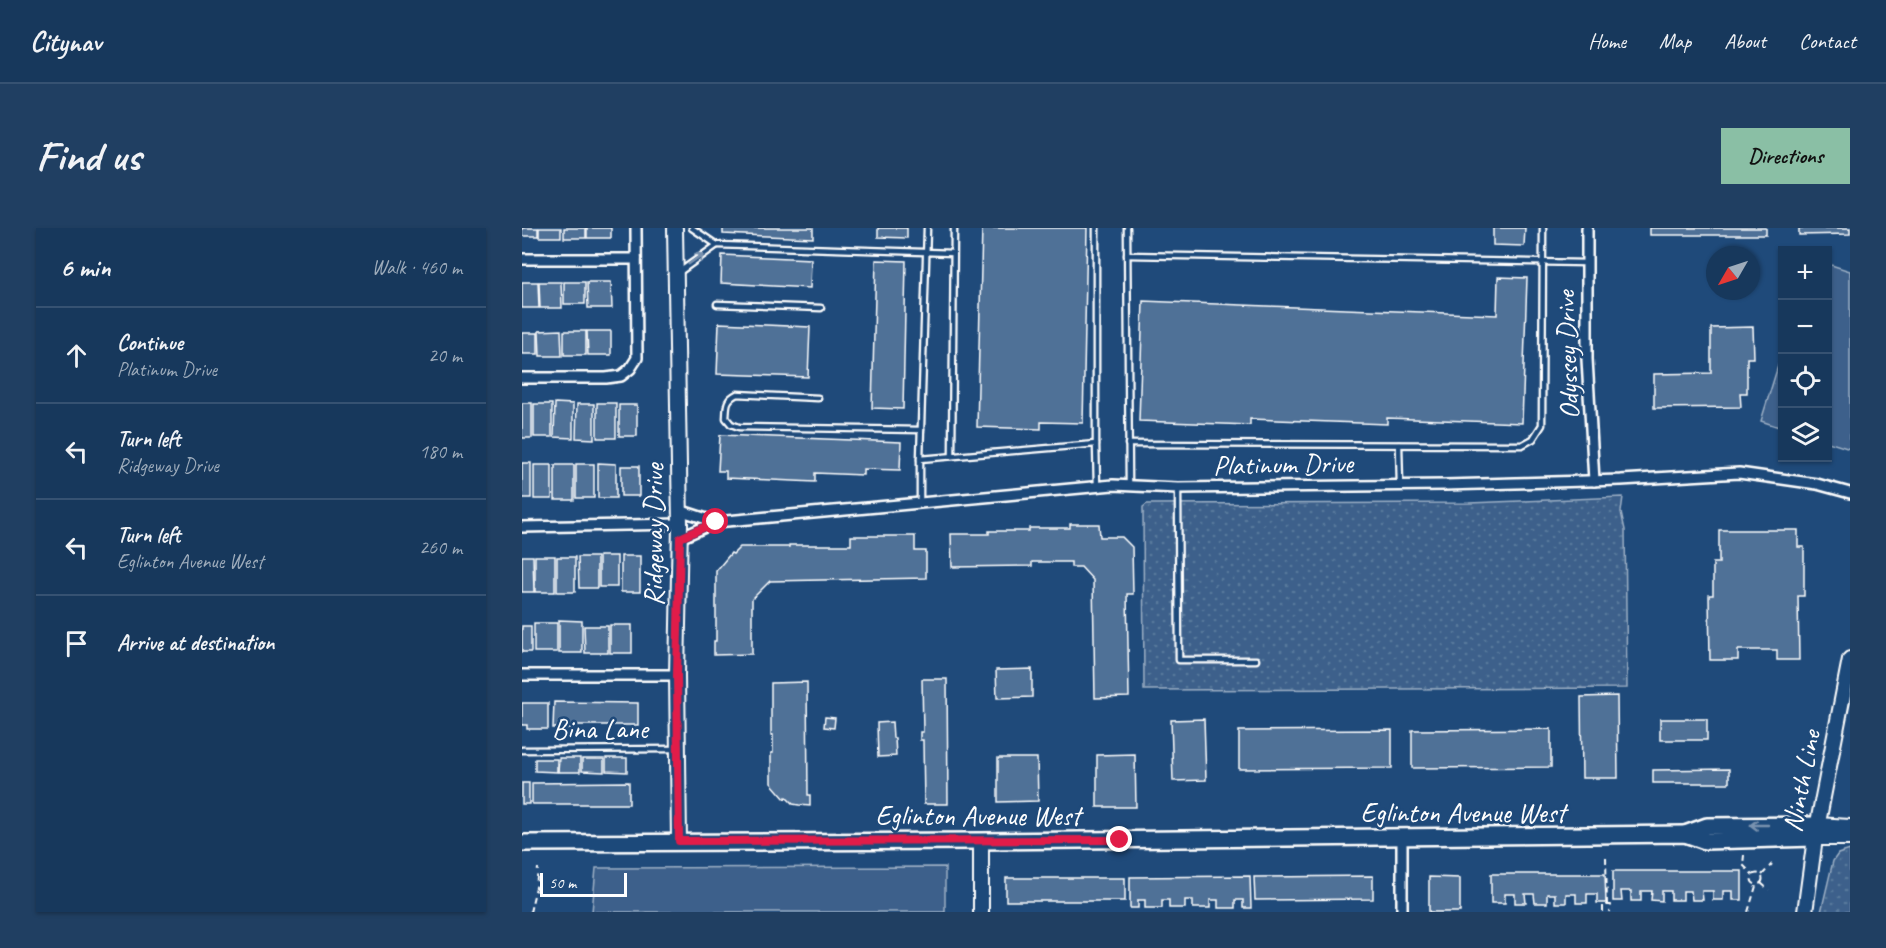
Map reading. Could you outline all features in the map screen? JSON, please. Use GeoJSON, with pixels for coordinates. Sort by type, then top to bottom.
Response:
{"type":"FeatureCollection","features":[{"type":"Feature","properties":{"kind":"main road","name":"Eglinton Avenue West"},"geometry":{"type":"LineString","coordinates":[[522,843],[1402,838],[1685,834],[1705,841],[1816,832]]}},
{"type":"Feature","properties":{"kind":"street"},"geometry":{"type":"LineString","coordinates":[[522,378],[606,378],[621,376],[630,369],[637,358],[636,228]]}},
{"type":"Feature","properties":{"kind":"street","name":"Ridgeway Drive"},"geometry":{"type":"LineString","coordinates":[[675,228],[680,524],[677,675],[679,841]]}},
{"type":"Feature","properties":{"kind":"street","name":"Odyssey Drive"},"geometry":{"type":"LineString","coordinates":[[1587,228],[1587,359],[1594,481]]}},
{"type":"Feature","properties":{"kind":"street"},"geometry":{"type":"LineString","coordinates":[[522,259],[636,259]]}},
{"type":"Feature","properties":{"kind":"street","name":"Platinum Drive"},"geometry":{"type":"LineString","coordinates":[[680,524],[1129,485],[1178,488],[1400,485],[1594,481],[1739,473],[1817,484],[1850,494]]}},
{"type":"Feature","properties":{"kind":"street","name":"Platinum Drive"},"geometry":{"type":"LineString","coordinates":[[680,524],[716,522]]}},
{"type":"Feature","properties":{"kind":"street"},"geometry":{"type":"LineString","coordinates":[[522,527],[680,524]]}},
{"type":"Feature","properties":{"kind":"street","name":"Ninth Line"},"geometry":{"type":"LineString","coordinates":[[1805,912],[1816,832],[1850,659]]}},
{"type":"Feature","properties":{"kind":"street"},"geometry":{"type":"LineString","coordinates":[[522,675],[677,675]]}},
{"type":"Feature","properties":{"kind":"street","name":"Eglinton Avenue West"},"geometry":{"type":"LineString","coordinates":[[1816,832],[1850,827]]}},
{"type":"Feature","properties":{"kind":"street","name":"Eglinton Avenue West"},"geometry":{"type":"LineString","coordinates":[[1816,832],[1850,838]]}},
{"type":"Feature","properties":{"kind":"street"},"geometry":{"type":"LineString","coordinates":[[1402,838],[1402,912]]}},
{"type":"Feature","properties":{"kind":"street"},"geometry":{"type":"LineString","coordinates":[[981,841],[981,912]]}},
{"type":"Feature","properties":{"kind":"lane"},"geometry":{"type":"LineString","coordinates":[[692,228],[717,245],[953,253]]}},
{"type":"Feature","properties":{"kind":"lane"},"geometry":{"type":"LineString","coordinates":[[920,503],[927,228]]}},
{"type":"Feature","properties":{"kind":"lane"},"geometry":{"type":"LineString","coordinates":[[952,456],[954,228]]}},
{"type":"Feature","properties":{"kind":"lane"},"geometry":{"type":"LineString","coordinates":[[1096,228],[1097,487]]}},
{"type":"Feature","properties":{"kind":"lane"},"geometry":{"type":"LineString","coordinates":[[1127,228],[1129,485]]}},
{"type":"Feature","properties":{"kind":"lane"},"geometry":{"type":"LineString","coordinates":[[1128,444],[1522,446],[1533,439],[1542,425],[1543,228]]}},
{"type":"Feature","properties":{"kind":"lane"},"geometry":{"type":"LineString","coordinates":[[676,275],[717,245]]}},
{"type":"Feature","properties":{"kind":"lane"},"geometry":{"type":"LineString","coordinates":[[1127,255],[1587,263]]}},
{"type":"Feature","properties":{"kind":"lane"},"geometry":{"type":"LineString","coordinates":[[717,304],[821,308]]}},
{"type":"Feature","properties":{"kind":"lane"},"geometry":{"type":"LineString","coordinates":[[818,398],[737,394],[728,401],[726,418],[731,424],[739,427],[921,430]]}},
{"type":"Feature","properties":{"kind":"lane"},"geometry":{"type":"LineString","coordinates":[[920,459],[1096,444]]}},
{"type":"Feature","properties":{"kind":"lane"},"geometry":{"type":"LineString","coordinates":[[1399,445],[1400,485]]}},
{"type":"Feature","properties":{"kind":"lane"},"geometry":{"type":"LineString","coordinates":[[1178,488],[1179,660],[1256,660]]}},
{"type":"Feature","properties":{"kind":"lane","name":"Bina Lane"},"geometry":{"type":"LineString","coordinates":[[522,750],[678,749]]}},
{"type":"Feature","properties":{"kind":"path"},"geometry":{"type":"LineString","coordinates":[[1744,855],[1743,865],[1753,875]]}},
{"type":"Feature","properties":{"kind":"path"},"geometry":{"type":"LineString","coordinates":[[1606,857],[1607,905]]}},
{"type":"Feature","properties":{"kind":"path"},"geometry":{"type":"LineString","coordinates":[[1761,875],[1772,864]]}},
{"type":"Feature","properties":{"kind":"path"},"geometry":{"type":"LineString","coordinates":[[530,912],[538,868]]}},
{"type":"Feature","properties":{"kind":"path"},"geometry":{"type":"LineString","coordinates":[[1753,875],[1757,873],[1761,875]]}},
{"type":"Feature","properties":{"kind":"path"},"geometry":{"type":"LineString","coordinates":[[1753,875],[1751,879],[1757,885]]}},
{"type":"Feature","properties":{"kind":"path"},"geometry":{"type":"LineString","coordinates":[[1748,912],[1757,885],[1763,879],[1761,875]]}},
{"type":"Feature","properties":{"kind":"path"},"geometry":{"type":"LineString","coordinates":[[1761,883],[1768,890]]}},
{"type":"Feature","properties":{"kind":"path"},"geometry":{"type":"LineString","coordinates":[[1603,912],[1603,905],[1607,905]]}},
{"type":"Feature","properties":{"kind":"path"},"geometry":{"type":"LineString","coordinates":[[1607,905],[1611,905],[1610,912]]}},
{"type":"Feature","properties":{"kind":"shaded area"},"geometry":{"type":"Polygon","coordinates":[[[1832,265],[1850,271],[1850,449],[1832,443],[1832,265]]]}},
{"type":"Feature","properties":{"kind":"shaded area"},"geometry":{"type":"Polygon","coordinates":[[[1778,366],[1778,427],[1761,421],[1778,366]]]}},
{"type":"Feature","properties":{"kind":"shaded area"},"geometry":{"type":"Polygon","coordinates":[[[1623,497],[1621,512],[1625,530],[1627,688],[1144,690],[1143,507],[1147,504],[1469,503],[1623,497]]]}},
{"type":"Feature","properties":{"kind":"shaded area"},"geometry":{"type":"Polygon","coordinates":[[[1850,850],[1850,912],[1821,912],[1833,861],[1838,854],[1850,850]]]}},
{"type":"Feature","properties":{"kind":"shaded area"},"geometry":{"type":"Polygon","coordinates":[[[945,867],[945,912],[592,912],[596,868],[945,867]]]}},
{"type":"Feature","properties":{"kind":"building"},"geometry":{"type":"Polygon","coordinates":[[[522,228],[538,228],[538,236],[522,236],[522,228]]]}},
{"type":"Feature","properties":{"kind":"building"},"geometry":{"type":"Polygon","coordinates":[[[539,228],[561,228],[561,237],[539,237],[539,228]]]}},
{"type":"Feature","properties":{"kind":"building"},"geometry":{"type":"Polygon","coordinates":[[[564,228],[586,228],[586,238],[564,238],[564,228]]]}},
{"type":"Feature","properties":{"kind":"building"},"geometry":{"type":"Polygon","coordinates":[[[587,228],[611,228],[611,238],[587,238],[587,228]]]}},
{"type":"Feature","properties":{"kind":"building"},"geometry":{"type":"Polygon","coordinates":[[[723,228],[813,228],[813,238],[723,234],[723,228]]]}},
{"type":"Feature","properties":{"kind":"building"},"geometry":{"type":"Polygon","coordinates":[[[878,228],[907,228],[907,238],[878,237],[878,228]]]}},
{"type":"Feature","properties":{"kind":"building"},"geometry":{"type":"Polygon","coordinates":[[[982,228],[1087,228],[1083,423],[1041,422],[1041,429],[977,427],[982,228]]]}},
{"type":"Feature","properties":{"kind":"building"},"geometry":{"type":"Polygon","coordinates":[[[1493,228],[1525,228],[1524,246],[1493,245],[1493,228]]]}},
{"type":"Feature","properties":{"kind":"building"},"geometry":{"type":"Polygon","coordinates":[[[1650,228],[1766,228],[1766,235],[1650,235],[1650,228]]]}},
{"type":"Feature","properties":{"kind":"building"},"geometry":{"type":"Polygon","coordinates":[[[1799,228],[1850,228],[1850,234],[1799,235],[1799,228]]]}},
{"type":"Feature","properties":{"kind":"building"},"geometry":{"type":"Polygon","coordinates":[[[722,255],[811,259],[810,288],[721,283],[722,255]]]}},
{"type":"Feature","properties":{"kind":"building"},"geometry":{"type":"Polygon","coordinates":[[[876,260],[906,261],[903,409],[872,408],[876,260]]]}},
{"type":"Feature","properties":{"kind":"building"},"geometry":{"type":"Polygon","coordinates":[[[1498,277],[1527,278],[1522,423],[1387,418],[1387,424],[1250,419],[1250,425],[1139,421],[1143,301],[1497,315],[1498,277]]]}},
{"type":"Feature","properties":{"kind":"building"},"geometry":{"type":"Polygon","coordinates":[[[522,282],[538,282],[539,308],[522,308],[522,282]]]}},
{"type":"Feature","properties":{"kind":"building"},"geometry":{"type":"Polygon","coordinates":[[[539,282],[561,282],[562,308],[540,308],[539,282]]]}},
{"type":"Feature","properties":{"kind":"building"},"geometry":{"type":"Polygon","coordinates":[[[564,282],[585,282],[585,304],[564,304],[564,282]]]}},
{"type":"Feature","properties":{"kind":"building"},"geometry":{"type":"Polygon","coordinates":[[[587,282],[611,282],[612,308],[588,308],[587,282]]]}},
{"type":"Feature","properties":{"kind":"building"},"geometry":{"type":"Polygon","coordinates":[[[719,323],[810,327],[808,377],[717,374],[719,323]]]}},
{"type":"Feature","properties":{"kind":"building"},"geometry":{"type":"Polygon","coordinates":[[[1753,327],[1754,358],[1747,358],[1747,393],[1740,393],[1741,407],[1654,408],[1654,374],[1711,373],[1711,328],[1753,327]]]}},
{"type":"Feature","properties":{"kind":"building"},"geometry":{"type":"Polygon","coordinates":[[[561,330],[562,356],[540,356],[539,331],[561,330]]]}},
{"type":"Feature","properties":{"kind":"building"},"geometry":{"type":"Polygon","coordinates":[[[564,331],[586,331],[586,355],[564,355],[564,331]]]}},
{"type":"Feature","properties":{"kind":"building"},"geometry":{"type":"Polygon","coordinates":[[[587,331],[611,331],[611,355],[588,355],[587,331]]]}},
{"type":"Feature","properties":{"kind":"building"},"geometry":{"type":"Polygon","coordinates":[[[522,333],[538,333],[538,354],[522,354],[522,333]]]}},
{"type":"Feature","properties":{"kind":"building"},"geometry":{"type":"Polygon","coordinates":[[[522,403],[532,403],[532,438],[522,438],[522,403]]]}},
{"type":"Feature","properties":{"kind":"building"},"geometry":{"type":"Polygon","coordinates":[[[555,403],[573,404],[573,438],[554,437],[555,403]]]}},
{"type":"Feature","properties":{"kind":"building"},"geometry":{"type":"Polygon","coordinates":[[[597,403],[616,403],[616,438],[597,438],[597,403]]]}},
{"type":"Feature","properties":{"kind":"building"},"geometry":{"type":"Polygon","coordinates":[[[534,404],[552,404],[552,437],[534,437],[534,404]]]}},
{"type":"Feature","properties":{"kind":"building"},"geometry":{"type":"Polygon","coordinates":[[[577,404],[594,404],[594,439],[576,438],[577,404]]]}},
{"type":"Feature","properties":{"kind":"building"},"geometry":{"type":"Polygon","coordinates":[[[619,405],[637,405],[637,436],[619,436],[619,405]]]}},
{"type":"Feature","properties":{"kind":"building"},"geometry":{"type":"Polygon","coordinates":[[[720,435],[901,442],[900,470],[863,469],[863,475],[815,473],[815,482],[726,478],[726,471],[718,471],[720,435]]]}},
{"type":"Feature","properties":{"kind":"building"},"geometry":{"type":"Polygon","coordinates":[[[522,463],[531,463],[531,498],[522,498],[522,463]]]}},
{"type":"Feature","properties":{"kind":"building"},"geometry":{"type":"Polygon","coordinates":[[[598,463],[616,464],[616,498],[598,498],[598,463]]]}},
{"type":"Feature","properties":{"kind":"building"},"geometry":{"type":"Polygon","coordinates":[[[576,464],[594,464],[594,498],[576,498],[576,464]]]}},
{"type":"Feature","properties":{"kind":"building"},"geometry":{"type":"Polygon","coordinates":[[[534,465],[552,465],[552,499],[534,499],[534,465]]]}},
{"type":"Feature","properties":{"kind":"building"},"geometry":{"type":"Polygon","coordinates":[[[555,465],[574,465],[574,500],[555,500],[555,465]]]}},
{"type":"Feature","properties":{"kind":"building"},"geometry":{"type":"Polygon","coordinates":[[[621,466],[639,466],[639,496],[621,496],[621,466]]]}},
{"type":"Feature","properties":{"kind":"building"},"geometry":{"type":"Polygon","coordinates":[[[1070,524],[1099,524],[1100,537],[1122,537],[1132,547],[1133,594],[1127,594],[1129,697],[1095,698],[1093,580],[1081,567],[1071,567],[1071,562],[1032,562],[1032,566],[952,567],[951,534],[1029,531],[1029,528],[1070,528],[1070,524]]]}},
{"type":"Feature","properties":{"kind":"building"},"geometry":{"type":"Polygon","coordinates":[[[1719,530],[1798,530],[1798,547],[1804,547],[1804,596],[1798,596],[1799,660],[1777,660],[1777,650],[1738,650],[1738,660],[1710,660],[1709,595],[1713,595],[1713,563],[1719,563],[1719,530]]]}},
{"type":"Feature","properties":{"kind":"building"},"geometry":{"type":"Polygon","coordinates":[[[851,536],[915,536],[915,551],[926,551],[926,578],[770,581],[752,599],[752,654],[714,655],[716,571],[731,553],[733,554],[740,547],[851,545],[851,536]]]}},
{"type":"Feature","properties":{"kind":"building"},"geometry":{"type":"Polygon","coordinates":[[[522,556],[533,556],[534,592],[522,592],[522,556]]]}},
{"type":"Feature","properties":{"kind":"building"},"geometry":{"type":"Polygon","coordinates":[[[535,556],[555,556],[555,592],[535,592],[535,556]]]}},
{"type":"Feature","properties":{"kind":"building"},"geometry":{"type":"Polygon","coordinates":[[[599,556],[617,556],[617,587],[599,587],[599,556]]]}},
{"type":"Feature","properties":{"kind":"building"},"geometry":{"type":"Polygon","coordinates":[[[621,556],[640,556],[640,592],[621,592],[621,556]]]}},
{"type":"Feature","properties":{"kind":"building"},"geometry":{"type":"Polygon","coordinates":[[[557,557],[575,557],[575,592],[557,592],[557,557]]]}},
{"type":"Feature","properties":{"kind":"building"},"geometry":{"type":"Polygon","coordinates":[[[578,557],[597,557],[597,588],[579,588],[578,557]]]}},
{"type":"Feature","properties":{"kind":"building"},"geometry":{"type":"Polygon","coordinates":[[[559,620],[582,621],[582,653],[559,653],[559,620]]]}},
{"type":"Feature","properties":{"kind":"building"},"geometry":{"type":"Polygon","coordinates":[[[534,623],[557,623],[557,652],[534,652],[534,623]]]}},
{"type":"Feature","properties":{"kind":"building"},"geometry":{"type":"Polygon","coordinates":[[[610,625],[632,625],[632,653],[610,653],[610,625]]]}},
{"type":"Feature","properties":{"kind":"building"},"geometry":{"type":"Polygon","coordinates":[[[522,626],[531,626],[531,652],[522,652],[522,626]]]}},
{"type":"Feature","properties":{"kind":"building"},"geometry":{"type":"Polygon","coordinates":[[[584,626],[608,626],[608,653],[585,653],[584,626]]]}},
{"type":"Feature","properties":{"kind":"building"},"geometry":{"type":"Polygon","coordinates":[[[1032,669],[1032,697],[997,698],[996,670],[1032,669]]]}},
{"type":"Feature","properties":{"kind":"building"},"geometry":{"type":"Polygon","coordinates":[[[922,679],[947,679],[948,804],[924,804],[923,740],[920,740],[920,732],[923,732],[922,679]]]}},
{"type":"Feature","properties":{"kind":"building"},"geometry":{"type":"Polygon","coordinates":[[[807,682],[810,806],[793,804],[786,797],[785,799],[771,783],[773,735],[771,735],[771,683],[807,682]]]}},
{"type":"Feature","properties":{"kind":"building"},"geometry":{"type":"Polygon","coordinates":[[[1617,696],[1618,778],[1582,778],[1581,697],[1617,696]]]}},
{"type":"Feature","properties":{"kind":"building"},"geometry":{"type":"Polygon","coordinates":[[[554,702],[638,703],[638,725],[573,725],[573,728],[553,728],[554,702]]]}},
{"type":"Feature","properties":{"kind":"building"},"geometry":{"type":"Polygon","coordinates":[[[522,703],[548,703],[548,729],[527,729],[527,725],[522,725],[522,703]]]}},
{"type":"Feature","properties":{"kind":"building"},"geometry":{"type":"Polygon","coordinates":[[[825,717],[835,718],[834,728],[824,727],[825,717]]]}},
{"type":"Feature","properties":{"kind":"building"},"geometry":{"type":"Polygon","coordinates":[[[1204,719],[1206,780],[1173,781],[1171,720],[1204,719]]]}},
{"type":"Feature","properties":{"kind":"building"},"geometry":{"type":"Polygon","coordinates":[[[1660,719],[1707,719],[1707,740],[1660,740],[1660,719]]]}},
{"type":"Feature","properties":{"kind":"building"},"geometry":{"type":"Polygon","coordinates":[[[892,722],[896,756],[878,757],[877,723],[892,722]]]}},
{"type":"Feature","properties":{"kind":"building"},"geometry":{"type":"Polygon","coordinates":[[[1551,729],[1551,767],[1412,768],[1412,730],[1551,729]]]}},
{"type":"Feature","properties":{"kind":"building"},"geometry":{"type":"Polygon","coordinates":[[[1392,730],[1392,768],[1239,769],[1239,731],[1392,730]]]}},
{"type":"Feature","properties":{"kind":"building"},"geometry":{"type":"Polygon","coordinates":[[[1135,754],[1136,807],[1097,807],[1097,755],[1135,754]]]}},
{"type":"Feature","properties":{"kind":"building"},"geometry":{"type":"Polygon","coordinates":[[[559,758],[580,758],[580,772],[558,772],[559,758]]]}},
{"type":"Feature","properties":{"kind":"building"},"geometry":{"type":"Polygon","coordinates":[[[606,758],[627,758],[627,772],[606,771],[606,758]]]}},
{"type":"Feature","properties":{"kind":"building"},"geometry":{"type":"Polygon","coordinates":[[[998,758],[1037,758],[1038,801],[998,802],[998,758]]]}},
{"type":"Feature","properties":{"kind":"building"},"geometry":{"type":"Polygon","coordinates":[[[535,759],[557,759],[557,772],[535,771],[535,759]]]}},
{"type":"Feature","properties":{"kind":"building"},"geometry":{"type":"Polygon","coordinates":[[[582,759],[604,759],[604,772],[582,771],[582,759]]]}},
{"type":"Feature","properties":{"kind":"building"},"geometry":{"type":"Polygon","coordinates":[[[1729,769],[1729,783],[1653,783],[1653,770],[1729,769]]]}},
{"type":"Feature","properties":{"kind":"building"},"geometry":{"type":"Polygon","coordinates":[[[629,782],[629,804],[532,804],[532,783],[629,782]]]}},
{"type":"Feature","properties":{"kind":"building"},"geometry":{"type":"Polygon","coordinates":[[[522,783],[529,783],[529,804],[522,804],[522,783]]]}},
{"type":"Feature","properties":{"kind":"building"},"geometry":{"type":"Polygon","coordinates":[[[1613,871],[1742,871],[1742,900],[1733,900],[1733,891],[1723,891],[1723,900],[1713,900],[1713,891],[1702,891],[1703,900],[1692,900],[1691,891],[1683,891],[1683,900],[1671,900],[1671,891],[1662,891],[1662,901],[1651,900],[1652,891],[1641,891],[1641,901],[1631,901],[1631,891],[1621,891],[1622,901],[1613,901],[1613,871]]]}},
{"type":"Feature","properties":{"kind":"building"},"geometry":{"type":"Polygon","coordinates":[[[1491,874],[1605,874],[1606,903],[1597,903],[1597,894],[1587,894],[1587,903],[1576,903],[1576,894],[1566,894],[1566,903],[1555,903],[1555,894],[1547,894],[1547,903],[1535,903],[1534,894],[1525,894],[1526,903],[1515,903],[1515,894],[1505,894],[1505,903],[1491,903],[1491,874]]]}},
{"type":"Feature","properties":{"kind":"building"},"geometry":{"type":"Polygon","coordinates":[[[1250,876],[1251,908],[1243,908],[1243,900],[1235,900],[1235,908],[1218,908],[1218,900],[1210,900],[1210,908],[1193,908],[1193,900],[1185,900],[1185,908],[1169,908],[1169,900],[1162,900],[1162,908],[1145,908],[1145,900],[1138,900],[1138,908],[1130,908],[1130,877],[1250,876]]]}},
{"type":"Feature","properties":{"kind":"building"},"geometry":{"type":"Polygon","coordinates":[[[1373,876],[1373,899],[1255,900],[1254,877],[1373,876]]]}},
{"type":"Feature","properties":{"kind":"building"},"geometry":{"type":"Polygon","coordinates":[[[1429,877],[1460,878],[1460,912],[1429,912],[1429,877]]]}},
{"type":"Feature","properties":{"kind":"building"},"geometry":{"type":"Polygon","coordinates":[[[1006,878],[1125,878],[1125,901],[1006,901],[1006,878]]]}},
{"type":"Feature","properties":{"kind":"route"},"geometry":{"type":"LineString","coordinates":[[716,522],[680,538],[677,675],[679,841],[1120,840]]}}]}
